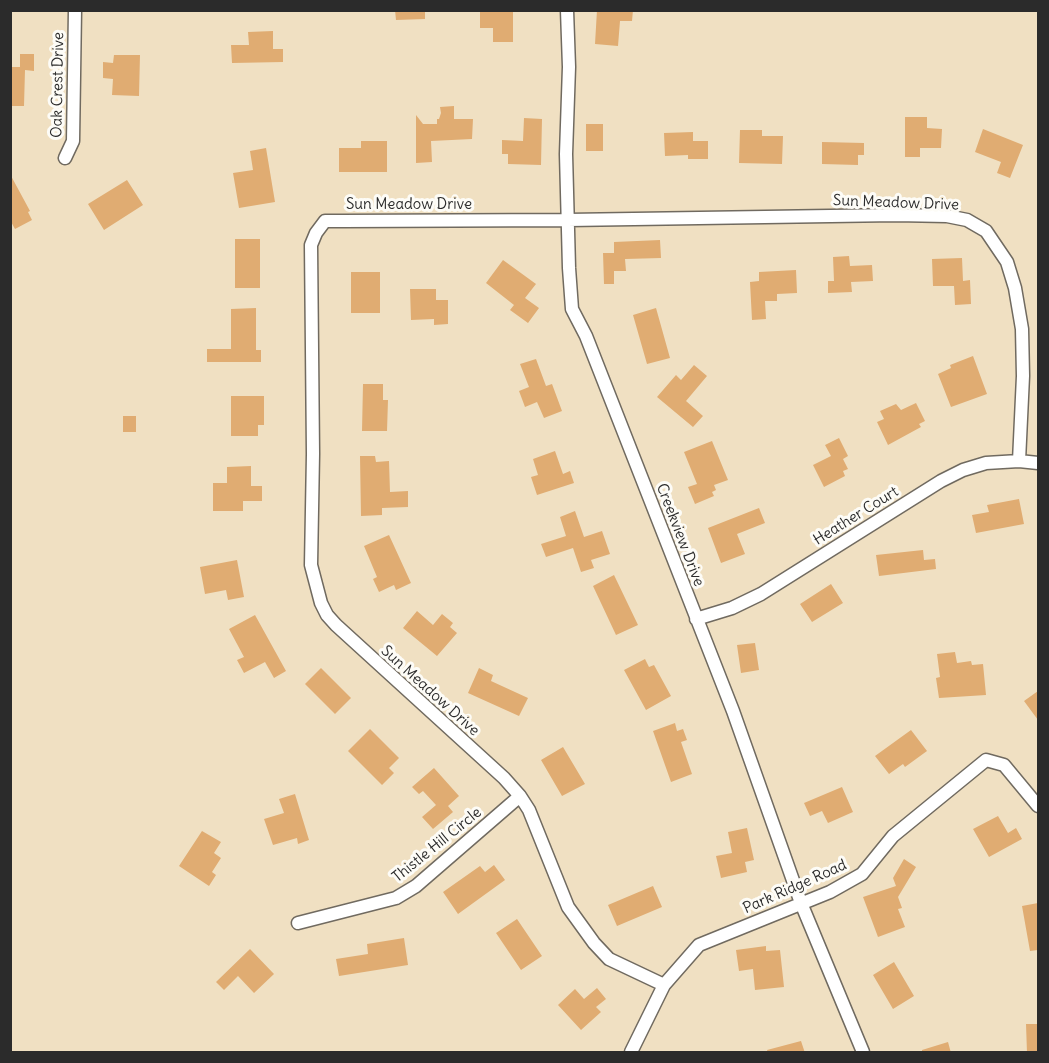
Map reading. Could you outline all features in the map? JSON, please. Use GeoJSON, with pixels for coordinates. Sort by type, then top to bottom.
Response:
{"type":"FeatureCollection","features":[{"type":"Feature","properties":{"kind":"street","name":"Oak Crest Drive"},"geometry":{"type":"LineString","coordinates":[[65,158],[73,141],[75,10]]}},
{"type":"Feature","properties":{"kind":"street","name":"Creekview Drive"},"geometry":{"type":"LineString","coordinates":[[567,10],[566,154],[572,309],[586,336],[733,711],[801,903],[863,1053]]}},
{"type":"Feature","properties":{"kind":"street","name":"Sun Meadow Drive"},"geometry":{"type":"LineString","coordinates":[[664,986],[609,959],[581,928],[568,908],[530,810],[520,796],[504,778],[327,615],[316,590],[311,565],[311,245],[316,232],[326,221],[568,220],[896,214],[947,216],[968,220],[986,231],[1007,262],[1015,288],[1022,329],[1023,376],[1019,460]]}},
{"type":"Feature","properties":{"kind":"street","name":"Heather Court"},"geometry":{"type":"LineString","coordinates":[[696,619],[732,608],[761,594],[941,481],[963,470],[986,463],[1019,460],[1038,463]]}},
{"type":"Feature","properties":{"kind":"street","name":"Park Ridge Road"},"geometry":{"type":"LineString","coordinates":[[631,1053],[664,986],[699,945],[830,891],[862,874],[893,836],[986,760],[1004,765],[1038,806]]}},
{"type":"Feature","properties":{"kind":"street","name":"Thistle Hill Circle"},"geometry":{"type":"LineString","coordinates":[[298,923],[396,898],[416,886],[520,796]]}},
{"type":"Feature","properties":{"kind":"building"},"geometry":{"type":"Polygon","coordinates":[[[395,10],[425,10],[425,19],[396,20],[395,10]]]}},
{"type":"Feature","properties":{"kind":"building"},"geometry":{"type":"Polygon","coordinates":[[[480,10],[513,10],[513,42],[493,42],[493,28],[480,28],[480,10]]]}},
{"type":"Feature","properties":{"kind":"building"},"geometry":{"type":"Polygon","coordinates":[[[597,10],[633,10],[632,21],[620,21],[618,46],[595,44],[597,10]]]}},
{"type":"Feature","properties":{"kind":"building"},"geometry":{"type":"Polygon","coordinates":[[[273,31],[273,49],[283,49],[283,62],[232,63],[231,45],[249,45],[248,32],[273,31]]]}},
{"type":"Feature","properties":{"kind":"building"},"geometry":{"type":"Polygon","coordinates":[[[20,54],[34,54],[34,71],[25,70],[24,106],[10,106],[10,67],[20,67],[20,54]]]}},
{"type":"Feature","properties":{"kind":"building"},"geometry":{"type":"Polygon","coordinates":[[[114,55],[140,55],[139,96],[112,95],[113,79],[103,78],[103,62],[113,63],[114,55]]]}},
{"type":"Feature","properties":{"kind":"building"},"geometry":{"type":"Polygon","coordinates":[[[454,106],[454,119],[473,119],[472,139],[431,141],[432,162],[416,163],[416,115],[423,124],[437,124],[441,113],[440,107],[454,106]]]}},
{"type":"Feature","properties":{"kind":"building"},"geometry":{"type":"Polygon","coordinates":[[[905,117],[927,117],[927,128],[942,129],[941,148],[920,148],[920,157],[905,157],[905,117]]]}},
{"type":"Feature","properties":{"kind":"building"},"geometry":{"type":"Polygon","coordinates":[[[524,118],[542,119],[541,165],[508,164],[508,154],[502,154],[502,140],[523,141],[524,118]]]}},
{"type":"Feature","properties":{"kind":"building"},"geometry":{"type":"Polygon","coordinates":[[[586,124],[603,124],[603,151],[586,151],[586,124]]]}},
{"type":"Feature","properties":{"kind":"building"},"geometry":{"type":"Polygon","coordinates":[[[983,129],[1023,145],[1010,178],[997,173],[1001,162],[975,152],[983,129]]]}},
{"type":"Feature","properties":{"kind":"building"},"geometry":{"type":"Polygon","coordinates":[[[740,130],[762,130],[762,136],[783,136],[782,164],[739,163],[740,130]]]}},
{"type":"Feature","properties":{"kind":"building"},"geometry":{"type":"Polygon","coordinates":[[[693,132],[693,141],[708,141],[708,159],[688,159],[688,155],[665,156],[664,133],[693,132]]]}},
{"type":"Feature","properties":{"kind":"building"},"geometry":{"type":"Polygon","coordinates":[[[361,141],[387,141],[387,172],[339,172],[339,148],[361,148],[361,141]]]}},
{"type":"Feature","properties":{"kind":"building"},"geometry":{"type":"Polygon","coordinates":[[[822,142],[864,143],[864,155],[858,155],[858,165],[822,164],[822,142]]]}},
{"type":"Feature","properties":{"kind":"building"},"geometry":{"type":"Polygon","coordinates":[[[266,148],[275,202],[239,208],[233,173],[253,170],[250,151],[266,148]]]}},
{"type":"Feature","properties":{"kind":"building"},"geometry":{"type":"Polygon","coordinates":[[[10,174],[30,211],[28,212],[32,220],[15,229],[10,220],[10,174]]]}},
{"type":"Feature","properties":{"kind":"building"},"geometry":{"type":"Polygon","coordinates":[[[127,180],[143,205],[104,230],[88,204],[127,180]]]}},
{"type":"Feature","properties":{"kind":"building"},"geometry":{"type":"Polygon","coordinates":[[[235,239],[260,239],[260,288],[235,288],[235,239]]]}},
{"type":"Feature","properties":{"kind":"building"},"geometry":{"type":"Polygon","coordinates":[[[660,240],[661,258],[625,259],[626,271],[614,271],[614,284],[604,284],[603,253],[614,253],[614,242],[660,240]]]}},
{"type":"Feature","properties":{"kind":"building"},"geometry":{"type":"Polygon","coordinates":[[[849,256],[850,266],[872,265],[873,281],[851,282],[852,292],[828,293],[828,281],[834,281],[833,257],[849,256]]]}},
{"type":"Feature","properties":{"kind":"building"},"geometry":{"type":"Polygon","coordinates":[[[962,258],[963,281],[970,280],[971,304],[955,305],[954,286],[933,286],[932,259],[962,258]]]}},
{"type":"Feature","properties":{"kind":"building"},"geometry":{"type":"Polygon","coordinates":[[[503,260],[536,284],[525,298],[539,308],[528,323],[510,310],[514,305],[486,283],[503,260]]]}},
{"type":"Feature","properties":{"kind":"building"},"geometry":{"type":"Polygon","coordinates":[[[796,270],[797,293],[777,294],[777,301],[765,301],[766,319],[752,320],[750,282],[759,281],[759,272],[796,270]]]}},
{"type":"Feature","properties":{"kind":"building"},"geometry":{"type":"Polygon","coordinates":[[[351,272],[380,272],[380,313],[351,313],[351,272]]]}},
{"type":"Feature","properties":{"kind":"building"},"geometry":{"type":"Polygon","coordinates":[[[410,289],[436,289],[436,300],[448,300],[448,324],[434,325],[434,319],[411,320],[410,289]]]}},
{"type":"Feature","properties":{"kind":"building"},"geometry":{"type":"Polygon","coordinates":[[[256,308],[256,350],[261,350],[261,362],[207,362],[207,349],[231,349],[231,309],[256,308]]]}},
{"type":"Feature","properties":{"kind":"building"},"geometry":{"type":"Polygon","coordinates":[[[656,308],[670,358],[647,364],[633,315],[656,308]]]}},
{"type":"Feature","properties":{"kind":"building"},"geometry":{"type":"Polygon","coordinates":[[[973,356],[987,394],[951,407],[938,374],[951,368],[950,365],[973,356]]]}},
{"type":"Feature","properties":{"kind":"building"},"geometry":{"type":"Polygon","coordinates":[[[536,359],[546,386],[552,384],[562,411],[544,418],[537,402],[525,407],[519,391],[529,387],[520,364],[536,359]]]}},
{"type":"Feature","properties":{"kind":"building"},"geometry":{"type":"Polygon","coordinates":[[[694,365],[707,376],[686,401],[703,416],[693,427],[657,397],[676,375],[681,380],[694,365]]]}},
{"type":"Feature","properties":{"kind":"building"},"geometry":{"type":"Polygon","coordinates":[[[363,384],[383,384],[383,400],[388,400],[387,431],[362,431],[363,384]]]}},
{"type":"Feature","properties":{"kind":"building"},"geometry":{"type":"Polygon","coordinates":[[[231,396],[264,396],[264,425],[258,425],[258,436],[231,436],[231,396]]]}},
{"type":"Feature","properties":{"kind":"building"},"geometry":{"type":"Polygon","coordinates":[[[916,403],[925,421],[919,424],[921,427],[888,445],[877,422],[884,419],[880,411],[896,404],[901,410],[916,403]]]}},
{"type":"Feature","properties":{"kind":"building"},"geometry":{"type":"Polygon","coordinates":[[[123,416],[136,416],[136,432],[123,432],[123,416]]]}},
{"type":"Feature","properties":{"kind":"building"},"geometry":{"type":"Polygon","coordinates":[[[839,438],[848,456],[843,459],[848,469],[843,471],[845,476],[824,487],[813,465],[831,456],[825,445],[839,438]]]}},
{"type":"Feature","properties":{"kind":"building"},"geometry":{"type":"Polygon","coordinates":[[[712,441],[728,480],[714,485],[716,490],[712,492],[714,496],[695,504],[688,487],[697,484],[684,452],[712,441]]]}},
{"type":"Feature","properties":{"kind":"building"},"geometry":{"type":"Polygon","coordinates":[[[555,451],[563,474],[570,471],[574,483],[537,495],[531,477],[538,475],[533,459],[555,451]]]}},
{"type":"Feature","properties":{"kind":"building"},"geometry":{"type":"Polygon","coordinates":[[[360,456],[375,456],[376,462],[389,461],[390,492],[408,491],[408,507],[382,508],[382,515],[361,516],[360,456]]]}},
{"type":"Feature","properties":{"kind":"building"},"geometry":{"type":"Polygon","coordinates":[[[251,466],[251,486],[262,486],[262,501],[243,501],[243,511],[213,511],[213,483],[227,483],[227,467],[251,466]]]}},
{"type":"Feature","properties":{"kind":"building"},"geometry":{"type":"Polygon","coordinates":[[[1019,499],[1024,524],[976,533],[972,515],[989,512],[987,505],[1019,499]]]}},
{"type":"Feature","properties":{"kind":"building"},"geometry":{"type":"Polygon","coordinates":[[[759,508],[765,523],[737,534],[745,554],[721,563],[708,528],[759,508]]]}},
{"type":"Feature","properties":{"kind":"building"},"geometry":{"type":"Polygon","coordinates":[[[575,511],[584,537],[602,531],[610,554],[591,560],[594,568],[581,572],[573,548],[546,557],[541,544],[566,536],[560,517],[575,511]]]}},
{"type":"Feature","properties":{"kind":"building"},"geometry":{"type":"Polygon","coordinates":[[[389,535],[411,583],[396,590],[394,585],[379,592],[373,579],[377,577],[364,546],[389,535]]]}},
{"type":"Feature","properties":{"kind":"building"},"geometry":{"type":"Polygon","coordinates":[[[923,550],[924,560],[935,559],[936,569],[879,576],[876,555],[923,550]]]}},
{"type":"Feature","properties":{"kind":"building"},"geometry":{"type":"Polygon","coordinates":[[[237,560],[244,597],[228,600],[226,590],[205,594],[200,567],[237,560]]]}},
{"type":"Feature","properties":{"kind":"building"},"geometry":{"type":"Polygon","coordinates":[[[614,575],[638,625],[616,635],[593,586],[614,575]]]}},
{"type":"Feature","properties":{"kind":"building"},"geometry":{"type":"Polygon","coordinates":[[[831,584],[843,603],[812,622],[800,604],[831,584]]]}},
{"type":"Feature","properties":{"kind":"building"},"geometry":{"type":"Polygon","coordinates":[[[417,611],[433,625],[442,614],[453,623],[450,627],[457,633],[437,656],[403,628],[417,611]]]}},
{"type":"Feature","properties":{"kind":"building"},"geometry":{"type":"Polygon","coordinates":[[[255,615],[286,671],[274,678],[265,662],[244,673],[237,660],[244,657],[229,629],[255,615]]]}},
{"type":"Feature","properties":{"kind":"building"},"geometry":{"type":"Polygon","coordinates":[[[755,643],[759,670],[741,673],[737,645],[755,643]]]}},
{"type":"Feature","properties":{"kind":"building"},"geometry":{"type":"Polygon","coordinates":[[[955,652],[957,663],[971,661],[972,665],[983,664],[986,695],[939,698],[936,678],[940,677],[937,654],[955,652]]]}},
{"type":"Feature","properties":{"kind":"building"},"geometry":{"type":"Polygon","coordinates":[[[645,659],[649,667],[654,665],[671,696],[646,710],[624,670],[645,659]]]}},
{"type":"Feature","properties":{"kind":"building"},"geometry":{"type":"Polygon","coordinates":[[[321,668],[351,698],[335,714],[305,684],[321,668]]]}},
{"type":"Feature","properties":{"kind":"building"},"geometry":{"type":"Polygon","coordinates":[[[479,668],[493,675],[491,681],[528,698],[519,716],[468,693],[479,668]]]}},
{"type":"Feature","properties":{"kind":"building"},"geometry":{"type":"Polygon","coordinates":[[[1038,691],[1038,720],[1024,701],[1038,691]]]}},
{"type":"Feature","properties":{"kind":"building"},"geometry":{"type":"Polygon","coordinates":[[[675,723],[677,731],[683,729],[687,740],[681,742],[692,774],[671,782],[653,731],[675,723]]]}},
{"type":"Feature","properties":{"kind":"building"},"geometry":{"type":"Polygon","coordinates":[[[370,729],[399,758],[389,768],[394,773],[382,785],[348,751],[370,729]]]}},
{"type":"Feature","properties":{"kind":"building"},"geometry":{"type":"Polygon","coordinates":[[[911,730],[927,751],[905,767],[903,764],[889,774],[875,756],[911,730]]]}},
{"type":"Feature","properties":{"kind":"building"},"geometry":{"type":"Polygon","coordinates":[[[563,747],[585,784],[562,796],[541,760],[563,747]]]}},
{"type":"Feature","properties":{"kind":"building"},"geometry":{"type":"Polygon","coordinates":[[[434,768],[459,796],[448,806],[453,812],[433,829],[422,817],[436,805],[423,791],[419,794],[412,787],[434,768]]]}},
{"type":"Feature","properties":{"kind":"building"},"geometry":{"type":"Polygon","coordinates":[[[842,787],[853,812],[828,823],[822,811],[810,816],[804,803],[842,787]]]}},
{"type":"Feature","properties":{"kind":"building"},"geometry":{"type":"Polygon","coordinates":[[[295,794],[309,840],[298,844],[297,838],[273,845],[264,819],[284,813],[279,799],[295,794]]]}},
{"type":"Feature","properties":{"kind":"building"},"geometry":{"type":"Polygon","coordinates":[[[998,816],[1008,833],[1016,828],[1022,839],[989,857],[973,829],[998,816]]]}},
{"type":"Feature","properties":{"kind":"building"},"geometry":{"type":"Polygon","coordinates":[[[747,828],[754,860],[745,862],[747,872],[721,878],[716,856],[732,853],[728,832],[747,828]]]}},
{"type":"Feature","properties":{"kind":"building"},"geometry":{"type":"Polygon","coordinates":[[[202,831],[221,842],[214,853],[221,858],[212,872],[216,875],[209,886],[179,866],[202,831]]]}},
{"type":"Feature","properties":{"kind":"building"},"geometry":{"type":"Polygon","coordinates":[[[904,859],[916,867],[898,897],[902,908],[898,909],[905,927],[878,937],[863,897],[896,886],[893,878],[904,859]]]}},
{"type":"Feature","properties":{"kind":"building"},"geometry":{"type":"Polygon","coordinates":[[[494,865],[505,880],[458,914],[443,892],[480,866],[485,872],[494,865]]]}},
{"type":"Feature","properties":{"kind":"building"},"geometry":{"type":"Polygon","coordinates":[[[653,886],[662,907],[617,926],[608,905],[653,886]]]}},
{"type":"Feature","properties":{"kind":"building"},"geometry":{"type":"Polygon","coordinates":[[[1038,903],[1038,950],[1030,951],[1022,906],[1038,903]]]}},
{"type":"Feature","properties":{"kind":"building"},"geometry":{"type":"Polygon","coordinates":[[[517,919],[542,956],[521,970],[496,933],[517,919]]]}},
{"type":"Feature","properties":{"kind":"building"},"geometry":{"type":"Polygon","coordinates":[[[404,938],[408,965],[339,976],[336,959],[368,954],[367,944],[404,938]]]}},
{"type":"Feature","properties":{"kind":"building"},"geometry":{"type":"Polygon","coordinates":[[[766,946],[766,951],[780,950],[784,987],[755,990],[753,969],[739,971],[736,950],[766,946]]]}},
{"type":"Feature","properties":{"kind":"building"},"geometry":{"type":"Polygon","coordinates":[[[250,949],[274,974],[254,993],[238,976],[224,990],[216,982],[250,949]]]}},
{"type":"Feature","properties":{"kind":"building"},"geometry":{"type":"Polygon","coordinates":[[[894,962],[914,996],[893,1009],[873,975],[894,962]]]}},
{"type":"Feature","properties":{"kind":"building"},"geometry":{"type":"Polygon","coordinates":[[[597,988],[606,999],[596,1007],[601,1012],[581,1030],[558,1005],[575,989],[584,999],[597,988]]]}},
{"type":"Feature","properties":{"kind":"building"},"geometry":{"type":"Polygon","coordinates":[[[1026,1024],[1038,1024],[1038,1053],[1027,1053],[1026,1024]]]}},
{"type":"Feature","properties":{"kind":"building"},"geometry":{"type":"Polygon","coordinates":[[[801,1041],[805,1053],[768,1053],[767,1050],[801,1041]]]}},
{"type":"Feature","properties":{"kind":"building"},"geometry":{"type":"Polygon","coordinates":[[[948,1042],[951,1053],[922,1053],[922,1050],[948,1042]]]}}]}
